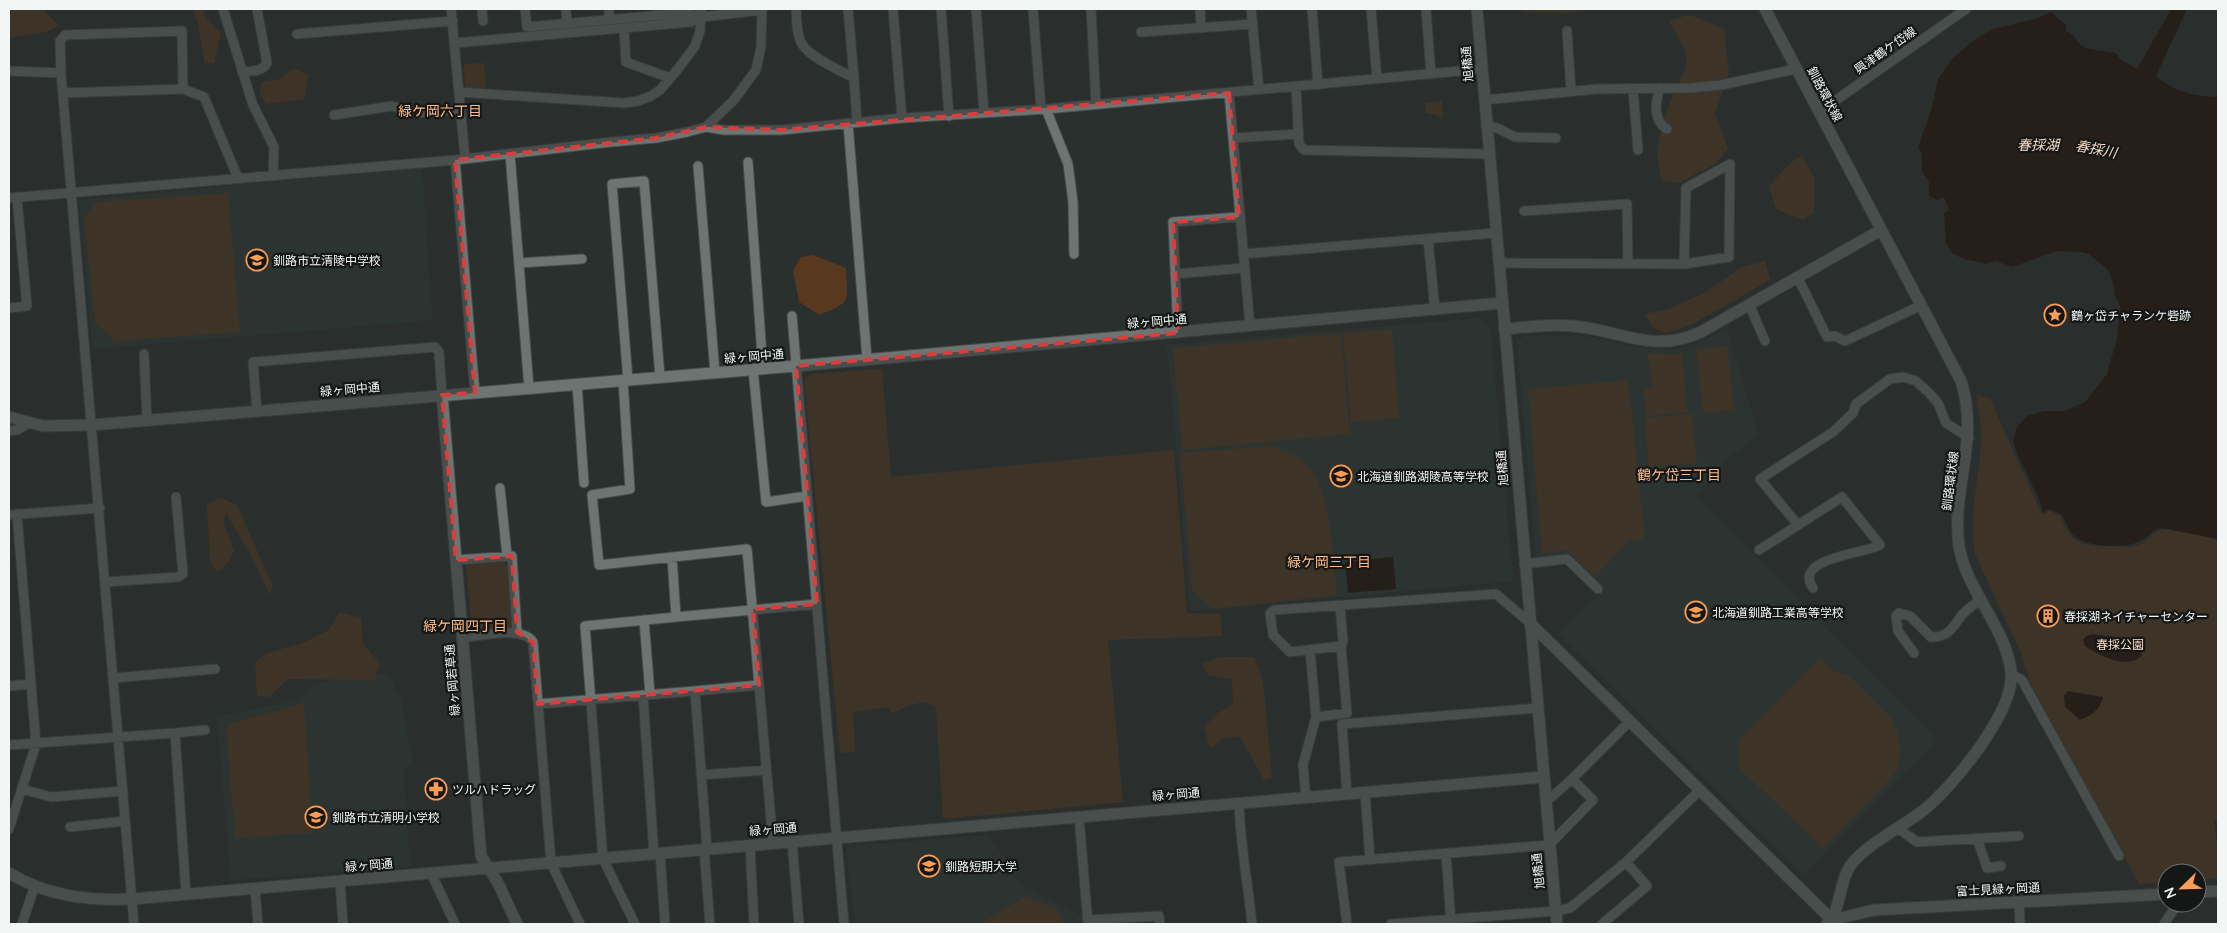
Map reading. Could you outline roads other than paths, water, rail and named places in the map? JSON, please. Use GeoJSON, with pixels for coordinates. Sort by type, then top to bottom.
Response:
{"type":"FeatureCollection","features":[{"type":"Feature","properties":{"kind":"street"},"geometry":{"type":"LineString","coordinates":[[223,9],[253,105],[274,147],[274,176]]}},
{"type":"Feature","properties":{"kind":"street"},"geometry":{"type":"LineString","coordinates":[[242,72],[258,71],[265,67],[267,63],[257,9]]}},
{"type":"Feature","properties":{"kind":"street"},"geometry":{"type":"LineString","coordinates":[[452,9],[465,158]]}},
{"type":"Feature","properties":{"kind":"street"},"geometry":{"type":"LineString","coordinates":[[482,9],[483,21]]}},
{"type":"Feature","properties":{"kind":"street"},"geometry":{"type":"LineString","coordinates":[[525,9],[527,28],[609,20],[662,12],[690,14],[762,9],[762,46],[756,70],[733,101],[706,127]]}},
{"type":"Feature","properties":{"kind":"street"},"geometry":{"type":"LineString","coordinates":[[566,9],[567,24]]}},
{"type":"Feature","properties":{"kind":"street"},"geometry":{"type":"LineString","coordinates":[[608,9],[609,20]]}},
{"type":"Feature","properties":{"kind":"street"},"geometry":{"type":"LineString","coordinates":[[796,9],[798,33],[802,44],[808,52],[854,78]]}},
{"type":"Feature","properties":{"kind":"street"},"geometry":{"type":"LineString","coordinates":[[848,9],[857,122]]}},
{"type":"Feature","properties":{"kind":"street"},"geometry":{"type":"LineString","coordinates":[[893,9],[902,118]]}},
{"type":"Feature","properties":{"kind":"street"},"geometry":{"type":"LineString","coordinates":[[941,9],[949,116]]}},
{"type":"Feature","properties":{"kind":"street"},"geometry":{"type":"LineString","coordinates":[[976,9],[984,113]]}},
{"type":"Feature","properties":{"kind":"street"},"geometry":{"type":"LineString","coordinates":[[1033,9],[1044,109],[1068,164],[1073,202],[1074,254]]}},
{"type":"Feature","properties":{"kind":"street"},"geometry":{"type":"LineString","coordinates":[[1090,9],[1096,104]]}},
{"type":"Feature","properties":{"kind":"street"},"geometry":{"type":"LineString","coordinates":[[1200,9],[1201,28]]}},
{"type":"Feature","properties":{"kind":"street"},"geometry":{"type":"LineString","coordinates":[[1251,9],[1258,90]]}},
{"type":"Feature","properties":{"kind":"street"},"geometry":{"type":"LineString","coordinates":[[1312,9],[1318,85]]}},
{"type":"Feature","properties":{"kind":"street"},"geometry":{"type":"LineString","coordinates":[[1371,9],[1377,79]]}},
{"type":"Feature","properties":{"kind":"street"},"geometry":{"type":"LineString","coordinates":[[1426,9],[1431,74]]}},
{"type":"Feature","properties":{"kind":"street","name":"旭橋通"},"geometry":{"type":"LineString","coordinates":[[1477,9],[1524,564],[1557,924]]}},
{"type":"Feature","properties":{"kind":"street","name":"釧路環状線"},"geometry":{"type":"LineString","coordinates":[[1765,9],[1961,381],[1969,438],[1960,507],[1959,546],[1965,566],[2004,646],[2011,674],[2003,706],[1994,726],[1954,780],[1926,808],[1861,854],[1850,867],[1842,882],[1832,923]]}},
{"type":"Feature","properties":{"kind":"street","name":"興津鶴ケ岱線"},"geometry":{"type":"LineString","coordinates":[[1819,112],[1966,9]]}},
{"type":"Feature","properties":{"kind":"street"},"geometry":{"type":"LineString","coordinates":[[455,43],[691,22],[702,13]]}},
{"type":"Feature","properties":{"kind":"street"},"geometry":{"type":"LineString","coordinates":[[459,92],[624,102],[651,96],[660,90],[695,46],[700,31],[702,13]]}},
{"type":"Feature","properties":{"kind":"street"},"geometry":{"type":"LineString","coordinates":[[297,34],[453,21]]}},
{"type":"Feature","properties":{"kind":"street"},"geometry":{"type":"LineString","coordinates":[[1141,32],[1253,24]]}},
{"type":"Feature","properties":{"kind":"street"},"geometry":{"type":"LineString","coordinates":[[624,29],[626,62],[670,78]]}},
{"type":"Feature","properties":{"kind":"street"},"geometry":{"type":"LineString","coordinates":[[134,924],[100,508],[61,73],[60,41],[65,36],[182,31],[183,89]]}},
{"type":"Feature","properties":{"kind":"street"},"geometry":{"type":"LineString","coordinates":[[1567,31],[1571,91]]}},
{"type":"Feature","properties":{"kind":"street"},"geometry":{"type":"LineString","coordinates":[[9,308],[27,306],[13,198],[455,160],[656,138],[706,127],[724,130],[781,130],[902,118],[1044,109],[1229,93],[1482,69]]}},
{"type":"Feature","properties":{"kind":"street"},"geometry":{"type":"LineString","coordinates":[[1484,100],[1571,91],[1721,85],[1796,69]]}},
{"type":"Feature","properties":{"kind":"street"},"geometry":{"type":"LineString","coordinates":[[9,71],[61,73]]}},
{"type":"Feature","properties":{"kind":"street"},"geometry":{"type":"LineString","coordinates":[[1296,86],[1299,144],[1304,150],[1489,154]]}},
{"type":"Feature","properties":{"kind":"street"},"geometry":{"type":"LineString","coordinates":[[1660,88],[1656,100],[1657,116],[1661,126],[1667,129]]}},
{"type":"Feature","properties":{"kind":"street"},"geometry":{"type":"LineString","coordinates":[[63,92],[183,89],[204,97],[238,178]]}},
{"type":"Feature","properties":{"kind":"street"},"geometry":{"type":"LineString","coordinates":[[1633,89],[1638,150]]}},
{"type":"Feature","properties":{"kind":"street"},"geometry":{"type":"LineString","coordinates":[[1229,93],[1250,326]]}},
{"type":"Feature","properties":{"kind":"street"},"geometry":{"type":"LineString","coordinates":[[334,115],[392,106],[418,113],[461,109]]}},
{"type":"Feature","properties":{"kind":"street"},"geometry":{"type":"LineString","coordinates":[[848,123],[867,359]]}},
{"type":"Feature","properties":{"kind":"street"},"geometry":{"type":"LineString","coordinates":[[1486,126],[1497,128],[1515,137],[1556,138]]}},
{"type":"Feature","properties":{"kind":"street"},"geometry":{"type":"LineString","coordinates":[[1232,138],[1298,134]]}},
{"type":"Feature","properties":{"kind":"street"},"geometry":{"type":"LineString","coordinates":[[510,154],[529,388]]}},
{"type":"Feature","properties":{"kind":"street"},"geometry":{"type":"LineString","coordinates":[[455,160],[475,392]]}},
{"type":"Feature","properties":{"kind":"street"},"geometry":{"type":"LineString","coordinates":[[748,162],[766,502],[807,496]]}},
{"type":"Feature","properties":{"kind":"street"},"geometry":{"type":"LineString","coordinates":[[1499,263],[1684,264],[1729,257],[1730,164],[1686,188],[1684,264]]}},
{"type":"Feature","properties":{"kind":"street"},"geometry":{"type":"LineString","coordinates":[[698,166],[715,373]]}},
{"type":"Feature","properties":{"kind":"street"},"geometry":{"type":"LineString","coordinates":[[660,377],[644,181],[612,184],[626,380],[630,489],[592,495],[599,565],[747,549],[773,843]]}},
{"type":"Feature","properties":{"kind":"street"},"geometry":{"type":"LineString","coordinates":[[1524,211],[1627,204],[1628,264]]}},
{"type":"Feature","properties":{"kind":"street"},"geometry":{"type":"LineString","coordinates":[[1178,332],[1173,222],[1239,217]]}},
{"type":"Feature","properties":{"kind":"street"},"geometry":{"type":"LineString","coordinates":[[1504,329],[1567,325],[1655,342],[1668,342],[1688,338],[1881,230]]}},
{"type":"Feature","properties":{"kind":"street"},"geometry":{"type":"LineString","coordinates":[[1243,254],[1496,233]]}},
{"type":"Feature","properties":{"kind":"street"},"geometry":{"type":"LineString","coordinates":[[1428,239],[1435,310]]}},
{"type":"Feature","properties":{"kind":"street"},"geometry":{"type":"LineString","coordinates":[[519,263],[582,259]]}},
{"type":"Feature","properties":{"kind":"street"},"geometry":{"type":"LineString","coordinates":[[1175,274],[1244,268]]}},
{"type":"Feature","properties":{"kind":"street"},"geometry":{"type":"LineString","coordinates":[[1797,276],[1827,337],[1835,336],[1846,342],[1922,305]]}},
{"type":"Feature","properties":{"kind":"street","name":"緑ヶ岡中通"},"geometry":{"type":"LineString","coordinates":[[9,417],[29,423],[58,426],[92,425],[1502,304]]}},
{"type":"Feature","properties":{"kind":"street"},"geometry":{"type":"LineString","coordinates":[[1749,304],[1765,341]]}},
{"type":"Feature","properties":{"kind":"street"},"geometry":{"type":"LineString","coordinates":[[792,316],[844,924]]}},
{"type":"Feature","properties":{"kind":"street"},"geometry":{"type":"LineString","coordinates":[[257,410],[253,362],[272,360],[435,347],[439,352],[442,395]]}},
{"type":"Feature","properties":{"kind":"street"},"geometry":{"type":"LineString","coordinates":[[144,354],[147,419]]}},
{"type":"Feature","properties":{"kind":"street"},"geometry":{"type":"LineString","coordinates":[[1798,524],[1760,479],[1833,432],[1853,413],[1856,404],[1890,379],[1903,377],[1916,382],[1938,403],[1946,423],[1969,438]]}},
{"type":"Feature","properties":{"kind":"street"},"geometry":{"type":"LineString","coordinates":[[577,384],[584,483]]}},
{"type":"Feature","properties":{"kind":"street","name":"緑ヶ岡若草通"},"geometry":{"type":"LineString","coordinates":[[442,395],[481,856],[498,884],[517,924]]}},
{"type":"Feature","properties":{"kind":"street"},"geometry":{"type":"LineString","coordinates":[[9,431],[17,430],[29,423]]}},
{"type":"Feature","properties":{"kind":"street"},"geometry":{"type":"LineString","coordinates":[[500,488],[507,556]]}},
{"type":"Feature","properties":{"kind":"street"},"geometry":{"type":"LineString","coordinates":[[105,582],[178,577],[183,574],[176,497]]}},
{"type":"Feature","properties":{"kind":"street"},"geometry":{"type":"LineString","coordinates":[[1759,550],[1842,497],[1880,545],[1871,550],[1821,562],[1813,567],[1808,576],[1808,581],[1813,588]]}},
{"type":"Feature","properties":{"kind":"street"},"geometry":{"type":"LineString","coordinates":[[9,829],[36,744],[13,515],[100,508]]}},
{"type":"Feature","properties":{"kind":"street"},"geometry":{"type":"LineString","coordinates":[[456,560],[512,556],[517,632]]}},
{"type":"Feature","properties":{"kind":"street"},"geometry":{"type":"LineString","coordinates":[[672,557],[676,617]]}},
{"type":"Feature","properties":{"kind":"street"},"geometry":{"type":"LineString","coordinates":[[1524,564],[1567,559],[1598,590]]}},
{"type":"Feature","properties":{"kind":"street"},"geometry":{"type":"LineString","coordinates":[[1341,646],[1290,652],[1273,635],[1270,613],[1274,610],[1496,594],[1530,623],[1832,923]]}},
{"type":"Feature","properties":{"kind":"street"},"geometry":{"type":"LineString","coordinates":[[1914,653],[1898,631],[1896,616],[1899,613],[1910,616],[1931,637],[1938,638],[1952,630],[1964,613],[1981,598]]}},
{"type":"Feature","properties":{"kind":"street"},"geometry":{"type":"LineString","coordinates":[[635,924],[603,858],[585,626],[817,604]]}},
{"type":"Feature","properties":{"kind":"street"},"geometry":{"type":"LineString","coordinates":[[1316,717],[1347,713],[1341,646],[1343,640],[1340,605]]}},
{"type":"Feature","properties":{"kind":"street"},"geometry":{"type":"LineString","coordinates":[[644,620],[646,695],[657,854],[665,924]]}},
{"type":"Feature","properties":{"kind":"street"},"geometry":{"type":"LineString","coordinates":[[462,638],[517,632],[529,636],[533,642],[551,862],[580,924]]}},
{"type":"Feature","properties":{"kind":"street"},"geometry":{"type":"LineString","coordinates":[[1306,798],[1303,765],[1316,717],[1310,650]]}},
{"type":"Feature","properties":{"kind":"street"},"geometry":{"type":"LineString","coordinates":[[114,678],[215,669]]}},
{"type":"Feature","properties":{"kind":"street"},"geometry":{"type":"LineString","coordinates":[[2011,674],[2022,680],[2118,856]]}},
{"type":"Feature","properties":{"kind":"street"},"geometry":{"type":"LineString","coordinates":[[9,686],[31,684]]}},
{"type":"Feature","properties":{"kind":"street"},"geometry":{"type":"LineString","coordinates":[[538,704],[759,685]]}},
{"type":"Feature","properties":{"kind":"street"},"geometry":{"type":"LineString","coordinates":[[695,690],[710,924]]}},
{"type":"Feature","properties":{"kind":"street"},"geometry":{"type":"LineString","coordinates":[[1347,795],[1342,724],[1538,708]]}},
{"type":"Feature","properties":{"kind":"street"},"geometry":{"type":"LineString","coordinates":[[1546,802],[1630,721]]}},
{"type":"Feature","properties":{"kind":"street"},"geometry":{"type":"LineString","coordinates":[[9,745],[205,730]]}},
{"type":"Feature","properties":{"kind":"street"},"geometry":{"type":"LineString","coordinates":[[175,733],[186,894]]}},
{"type":"Feature","properties":{"kind":"street"},"geometry":{"type":"LineString","coordinates":[[701,774],[766,770]]}},
{"type":"Feature","properties":{"kind":"street","name":"緑ヶ岡通"},"geometry":{"type":"LineString","coordinates":[[9,873],[35,885],[76,898],[100,900],[132,899],[1544,777]]}},
{"type":"Feature","properties":{"kind":"street"},"geometry":{"type":"LineString","coordinates":[[1347,924],[1339,862],[1549,845],[1594,800],[1572,779]]}},
{"type":"Feature","properties":{"kind":"street"},"geometry":{"type":"LineString","coordinates":[[22,789],[51,797],[123,790]]}},
{"type":"Feature","properties":{"kind":"street"},"geometry":{"type":"LineString","coordinates":[[1391,924],[1450,922],[1570,908],[1626,862],[1700,790]]}},
{"type":"Feature","properties":{"kind":"street"},"geometry":{"type":"LineString","coordinates":[[1365,793],[1370,860]]}},
{"type":"Feature","properties":{"kind":"street"},"geometry":{"type":"LineString","coordinates":[[1238,803],[1243,864],[1248,882],[1252,924]]}},
{"type":"Feature","properties":{"kind":"street"},"geometry":{"type":"LineString","coordinates":[[1079,817],[1088,922],[1159,916],[1160,924]]}},
{"type":"Feature","properties":{"kind":"street"},"geometry":{"type":"LineString","coordinates":[[70,827],[125,821]]}},
{"type":"Feature","properties":{"kind":"street"},"geometry":{"type":"LineString","coordinates":[[1898,829],[1916,842],[2019,836]]}},
{"type":"Feature","properties":{"kind":"street"},"geometry":{"type":"LineString","coordinates":[[1977,838],[1987,868],[2001,866]]}},
{"type":"Feature","properties":{"kind":"street"},"geometry":{"type":"LineString","coordinates":[[792,841],[799,924]]}},
{"type":"Feature","properties":{"kind":"street"},"geometry":{"type":"LineString","coordinates":[[750,845],[754,924]]}},
{"type":"Feature","properties":{"kind":"street"},"geometry":{"type":"LineString","coordinates":[[1446,854],[1450,922]]}},
{"type":"Feature","properties":{"kind":"street"},"geometry":{"type":"LineString","coordinates":[[1602,924],[1647,886],[1626,862]]}},
{"type":"Feature","properties":{"kind":"street"},"geometry":{"type":"LineString","coordinates":[[431,873],[455,924]]}},
{"type":"Feature","properties":{"kind":"street"},"geometry":{"type":"LineString","coordinates":[[340,881],[343,924]]}},
{"type":"Feature","properties":{"kind":"street"},"geometry":{"type":"LineString","coordinates":[[22,924],[35,885]]}},
{"type":"Feature","properties":{"kind":"street"},"geometry":{"type":"LineString","coordinates":[[255,889],[258,924]]}},
{"type":"Feature","properties":{"kind":"street","name":"富士見緑ヶ岡通"},"geometry":{"type":"LineString","coordinates":[[1832,923],[1874,910],[2157,894]]}},
{"type":"Feature","properties":{"kind":"street"},"geometry":{"type":"LineString","coordinates":[[2019,901],[2020,924]]}},
{"type":"Feature","properties":{"kind":"street"},"geometry":{"type":"LineString","coordinates":[[2164,924],[2171,913]]}},
{"type":"Feature","properties":{"kind":"water","name":"春採湖"},"geometry":{"type":"Polygon","coordinates":[[[2171,9],[2187,9],[2156,76],[2170,86],[2185,92],[2201,96],[2218,97],[2218,539],[2161,528],[2141,541],[2131,544],[2123,546],[2096,545],[2087,543],[2074,536],[2064,518],[2059,514],[2048,509],[2043,513],[2041,504],[2016,451],[2013,440],[2017,427],[2027,416],[2044,411],[2065,411],[2085,402],[2107,374],[2117,338],[2120,306],[2115,296],[2113,282],[2108,270],[2089,254],[2080,252],[2057,251],[2012,267],[1996,261],[1987,264],[1964,259],[1953,254],[1946,243],[1944,213],[1949,210],[1944,197],[1937,200],[1929,196],[1929,182],[1922,172],[1922,154],[1918,147],[1932,107],[1938,79],[1952,59],[1974,40],[1993,29],[2038,18],[2051,12],[2066,25],[2066,31],[2072,34],[2084,47],[2116,53],[2120,59],[2137,69],[2171,9]]]}},
{"type":"Feature","properties":{"kind":"water"},"geometry":{"type":"Polygon","coordinates":[[[1393,557],[1396,589],[1348,593],[1345,562],[1393,557]]]}},
{"type":"Feature","properties":{"kind":"water"},"geometry":{"type":"Polygon","coordinates":[[[2093,634],[2132,639],[2139,643],[2142,655],[2136,660],[2129,662],[2105,657],[2085,646],[2083,640],[2086,636],[2093,634]]]}},
{"type":"Feature","properties":{"kind":"water"},"geometry":{"type":"Polygon","coordinates":[[[2068,691],[2103,697],[2095,712],[2080,720],[2065,707],[2064,696],[2068,691]]]}},
{"type":"Feature","properties":{"kind":"place","name":"釧路市立清陵中学校"},"geometry":{"type":"Point","coordinates":[257,260]}},
{"type":"Feature","properties":{"kind":"place","name":"鶴ヶ岱チャランケ砦跡"},"geometry":{"type":"Point","coordinates":[2055,315]}},
{"type":"Feature","properties":{"kind":"place","name":"北海道釧路湖陵高等学校"},"geometry":{"type":"Point","coordinates":[1341,476]}},
{"type":"Feature","properties":{"kind":"place","name":"北海道釧路工業高等学校"},"geometry":{"type":"Point","coordinates":[1696,612]}},
{"type":"Feature","properties":{"kind":"place","name":"春採湖ネイチャーセンター"},"geometry":{"type":"Point","coordinates":[2048,616]}},
{"type":"Feature","properties":{"kind":"place","name":"ツルハドラッグ"},"geometry":{"type":"Point","coordinates":[436,789]}},
{"type":"Feature","properties":{"kind":"place","name":"釧路市立清明小学校"},"geometry":{"type":"Point","coordinates":[316,817]}},
{"type":"Feature","properties":{"kind":"place","name":"釧路短期大学"},"geometry":{"type":"Point","coordinates":[929,866]}},
{"type":"Feature","properties":{"kind":"district","name":"緑ケ岡六丁目"},"geometry":{"type":"Point","coordinates":[440,111]}},
{"type":"Feature","properties":{"kind":"district","name":"鶴ケ岱三丁目"},"geometry":{"type":"Point","coordinates":[1679,475]}},
{"type":"Feature","properties":{"kind":"district","name":"緑ケ岡三丁目"},"geometry":{"type":"Point","coordinates":[1329,562]}},
{"type":"Feature","properties":{"kind":"district","name":"緑ケ岡四丁目"},"geometry":{"type":"Point","coordinates":[465,626]}},
{"type":"Feature","properties":{"kind":"water label","name":"春採川"},"geometry":{"type":"Point","coordinates":[2096,149]}},
{"type":"Feature","properties":{"kind":"park label","name":"春採公園"},"geometry":{"type":"Point","coordinates":[2120,644]}}]}
